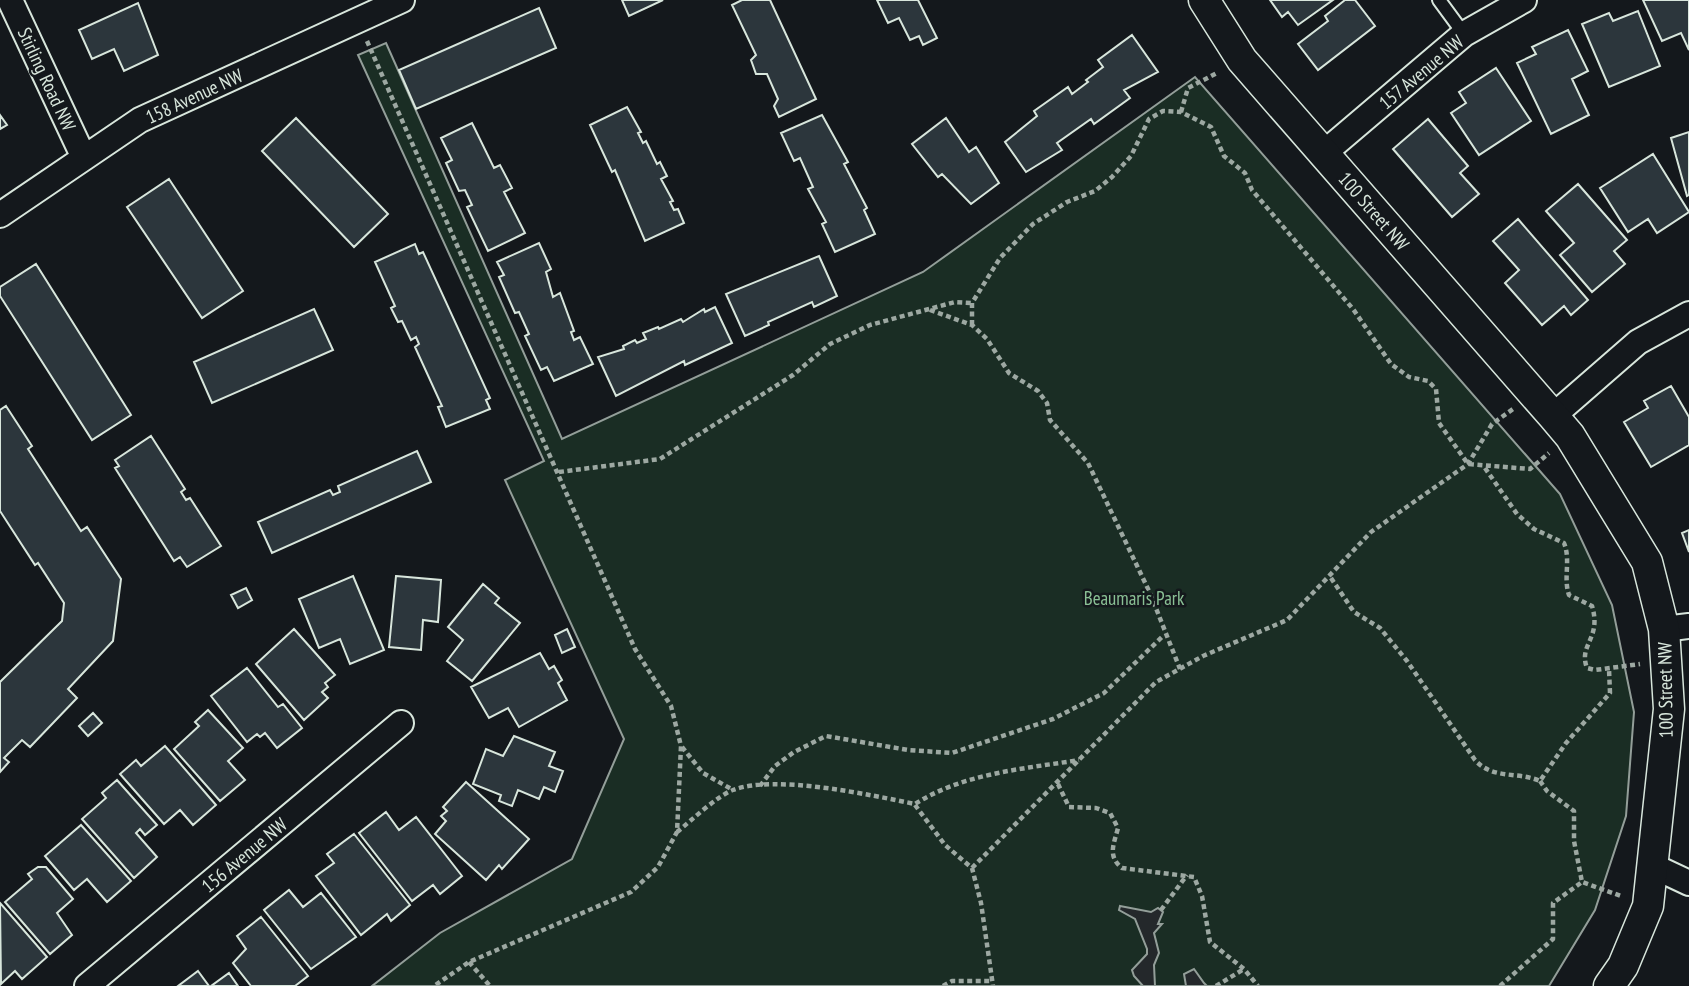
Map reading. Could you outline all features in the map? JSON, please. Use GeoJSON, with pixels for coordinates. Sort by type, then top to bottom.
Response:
{"type":"FeatureCollection","features":[{"type":"Feature","properties":{"kind":"street","name":"100 Street NW"},"geometry":{"type":"LineString","coordinates":[[1204,0],[1242,60],[1552,416],[1647,562],[1676,628],[1668,664],[1669,709],[1655,867],[1648,906],[1623,967],[1609,986]]}},
{"type":"Feature","properties":{"kind":"street","name":"157 Avenue NW"},"geometry":{"type":"LineString","coordinates":[[1324,153],[1464,34],[1524,0]]}},
{"type":"Feature","properties":{"kind":"street","name":"158 Avenue NW"},"geometry":{"type":"LineString","coordinates":[[0,215],[140,120],[399,1]]}},
{"type":"Feature","properties":{"kind":"street","name":"Stirling Road NW"},"geometry":{"type":"LineString","coordinates":[[7,6],[84,158]]}},
{"type":"Feature","properties":{"kind":"street"},"geometry":{"type":"LineString","coordinates":[[1552,416],[1638,342],[1689,314]]}},
{"type":"Feature","properties":{"kind":"street","name":"156 Avenue NW"},"geometry":{"type":"LineString","coordinates":[[87,986],[401,723]]}},
{"type":"Feature","properties":{"kind":"street"},"geometry":{"type":"LineString","coordinates":[[1655,867],[1689,883]]}},
{"type":"Feature","properties":{"kind":"lane"},"geometry":{"type":"LineString","coordinates":[[1439,0],[1464,34]]}},
{"type":"Feature","properties":{"kind":"path"},"geometry":{"type":"LineString","coordinates":[[358,21],[635,649],[671,706],[681,746],[677,832]]}},
{"type":"Feature","properties":{"kind":"path"},"geometry":{"type":"LineString","coordinates":[[1181,112],[1188,88],[1242,60]]}},
{"type":"Feature","properties":{"kind":"path"},"geometry":{"type":"LineString","coordinates":[[972,326],[972,303],[999,258],[1033,224],[1067,202],[1095,191],[1112,177],[1131,156],[1149,119],[1163,111],[1181,112],[1211,127],[1224,156],[1245,173],[1252,190],[1353,309],[1391,364],[1409,377],[1428,381],[1436,389],[1439,423],[1468,464],[1530,469],[1552,416]]}},
{"type":"Feature","properties":{"kind":"path"},"geometry":{"type":"LineString","coordinates":[[559,472],[660,459],[793,375],[830,344],[870,325],[955,302],[972,303]]}},
{"type":"Feature","properties":{"kind":"path"},"geometry":{"type":"LineString","coordinates":[[930,310],[972,326],[987,340],[1009,373],[1038,391],[1047,402],[1051,420],[1088,463],[1150,593],[1164,635],[1180,669]]}},
{"type":"Feature","properties":{"kind":"path"},"geometry":{"type":"LineString","coordinates":[[972,868],[1156,682],[1287,620],[1331,578],[1371,532],[1435,484],[1468,464],[1492,424],[1552,416]]}},
{"type":"Feature","properties":{"kind":"path"},"geometry":{"type":"LineString","coordinates":[[1485,467],[1517,514],[1534,529],[1564,543],[1568,552],[1566,586],[1569,595],[1592,606],[1596,621],[1595,633],[1584,659],[1587,668],[1668,664]]}},
{"type":"Feature","properties":{"kind":"path"},"geometry":{"type":"LineString","coordinates":[[1331,578],[1354,612],[1380,628],[1407,661],[1483,769],[1540,781],[1547,791],[1574,811],[1574,841],[1583,882]]}},
{"type":"Feature","properties":{"kind":"path"},"geometry":{"type":"LineString","coordinates":[[761,786],[784,759],[826,736],[908,750],[952,753],[1053,719],[1104,693],[1164,635]]}},
{"type":"Feature","properties":{"kind":"path"},"geometry":{"type":"LineString","coordinates":[[1540,781],[1566,743],[1610,693],[1609,669]]}},
{"type":"Feature","properties":{"kind":"path"},"geometry":{"type":"LineString","coordinates":[[681,746],[703,773],[733,790]]}},
{"type":"Feature","properties":{"kind":"path"},"geometry":{"type":"LineString","coordinates":[[915,804],[938,790],[992,774],[1080,760]]}},
{"type":"Feature","properties":{"kind":"path"},"geometry":{"type":"LineString","coordinates":[[1058,784],[1069,807],[1096,808],[1110,813],[1118,828],[1112,852],[1114,862],[1122,868],[1194,877],[1202,896],[1210,942],[1244,969],[1258,986]]}},
{"type":"Feature","properties":{"kind":"path"},"geometry":{"type":"LineString","coordinates":[[434,986],[469,962],[631,892],[658,867],[677,832],[733,790],[761,786],[801,786],[850,791],[915,804],[945,845],[972,868],[982,903],[992,984],[951,981],[943,986]]}},
{"type":"Feature","properties":{"kind":"path"},"geometry":{"type":"LineString","coordinates":[[1161,910],[1187,875]]}},
{"type":"Feature","properties":{"kind":"path"},"geometry":{"type":"LineString","coordinates":[[1583,882],[1648,906]]}},
{"type":"Feature","properties":{"kind":"path"},"geometry":{"type":"LineString","coordinates":[[1500,986],[1553,939],[1553,903],[1583,882]]}},
{"type":"Feature","properties":{"kind":"path"},"geometry":{"type":"LineString","coordinates":[[469,962],[490,986]]}},
{"type":"Feature","properties":{"kind":"path"},"geometry":{"type":"LineString","coordinates":[[1216,986],[1244,969]]}},
{"type":"Feature","properties":{"kind":"green space","name":"Beaumaris Park"},"geometry":{"type":"Polygon","coordinates":[[[386,43],[562,439],[923,272],[1195,77],[1560,494],[1612,605],[1634,712],[1626,816],[1595,910],[1549,986],[372,986],[440,933],[572,859],[624,739],[505,480],[544,461],[358,55],[386,43]]]}},
{"type":"Feature","properties":{"kind":"shaded area"},"geometry":{"type":"Polygon","coordinates":[[[1120,906],[1151,912],[1158,908],[1163,912],[1158,924],[1162,924],[1154,933],[1159,953],[1154,965],[1155,986],[1143,986],[1134,976],[1132,970],[1147,954],[1147,949],[1135,919],[1119,910],[1120,906]]]}},
{"type":"Feature","properties":{"kind":"shaded area"},"geometry":{"type":"Polygon","coordinates":[[[1194,969],[1207,986],[1186,986],[1184,974],[1194,969]]]}},
{"type":"Feature","properties":{"kind":"building"},"geometry":{"type":"Polygon","coordinates":[[[622,0],[663,0],[629,16],[622,0]]]}},
{"type":"Feature","properties":{"kind":"building"},"geometry":{"type":"Polygon","coordinates":[[[742,0],[770,0],[816,99],[779,117],[774,106],[778,99],[767,74],[756,74],[751,60],[756,55],[732,5],[742,0]]]}},
{"type":"Feature","properties":{"kind":"building"},"geometry":{"type":"Polygon","coordinates":[[[877,0],[918,0],[937,38],[923,45],[919,36],[910,40],[899,18],[888,23],[877,0]]]}},
{"type":"Feature","properties":{"kind":"building"},"geometry":{"type":"Polygon","coordinates":[[[1270,0],[1333,0],[1298,25],[1288,12],[1282,17],[1270,0]]]}},
{"type":"Feature","properties":{"kind":"building"},"geometry":{"type":"Polygon","coordinates":[[[1345,0],[1355,0],[1375,26],[1318,70],[1298,44],[1328,21],[1325,16],[1345,0]]]}},
{"type":"Feature","properties":{"kind":"building"},"geometry":{"type":"Polygon","coordinates":[[[1643,0],[1689,0],[1689,50],[1681,33],[1662,41],[1643,0]]]}},
{"type":"Feature","properties":{"kind":"building"},"geometry":{"type":"Polygon","coordinates":[[[138,3],[158,55],[124,71],[114,49],[92,59],[79,30],[138,3]]]}},
{"type":"Feature","properties":{"kind":"building"},"geometry":{"type":"Polygon","coordinates":[[[539,8],[556,48],[416,109],[399,70],[539,8]]]}},
{"type":"Feature","properties":{"kind":"building"},"geometry":{"type":"Polygon","coordinates":[[[1638,11],[1660,66],[1609,87],[1582,24],[1609,13],[1613,21],[1638,11]]]}},
{"type":"Feature","properties":{"kind":"building"},"geometry":{"type":"Polygon","coordinates":[[[1568,30],[1588,71],[1572,79],[1589,115],[1551,134],[1517,63],[1536,54],[1532,47],[1568,30]]]}},
{"type":"Feature","properties":{"kind":"building"},"geometry":{"type":"Polygon","coordinates":[[[1132,35],[1158,72],[1124,90],[1130,98],[1094,124],[1091,119],[1057,143],[1062,150],[1026,172],[1005,142],[1037,116],[1034,111],[1068,87],[1072,94],[1088,82],[1086,80],[1103,67],[1098,60],[1132,35]]]}},
{"type":"Feature","properties":{"kind":"building"},"geometry":{"type":"Polygon","coordinates":[[[1496,68],[1531,121],[1479,155],[1451,113],[1466,103],[1459,92],[1496,68]]]}},
{"type":"Feature","properties":{"kind":"building"},"geometry":{"type":"Polygon","coordinates":[[[627,107],[641,132],[638,133],[643,143],[646,141],[657,164],[660,162],[667,176],[661,179],[673,201],[670,202],[674,210],[678,209],[684,223],[645,241],[615,170],[612,172],[590,125],[627,107]]]}},
{"type":"Feature","properties":{"kind":"building"},"geometry":{"type":"Polygon","coordinates":[[[0,115],[7,125],[0,129],[0,115]]]}},
{"type":"Feature","properties":{"kind":"building"},"geometry":{"type":"Polygon","coordinates":[[[822,115],[848,162],[844,164],[867,208],[864,210],[875,234],[835,252],[822,224],[826,222],[808,189],[813,187],[800,158],[794,161],[781,133],[822,115]]]}},
{"type":"Feature","properties":{"kind":"building"},"geometry":{"type":"Polygon","coordinates":[[[296,118],[388,214],[354,247],[262,151],[296,118]]]}},
{"type":"Feature","properties":{"kind":"building"},"geometry":{"type":"Polygon","coordinates":[[[946,118],[969,152],[976,147],[999,183],[971,204],[942,174],[938,177],[912,144],[946,118]]]}},
{"type":"Feature","properties":{"kind":"building"},"geometry":{"type":"Polygon","coordinates":[[[1428,119],[1468,166],[1460,173],[1479,194],[1452,217],[1393,149],[1428,119]]]}},
{"type":"Feature","properties":{"kind":"building"},"geometry":{"type":"Polygon","coordinates":[[[472,123],[494,168],[500,165],[512,188],[504,192],[525,233],[488,251],[467,207],[472,205],[465,190],[459,191],[446,163],[452,160],[441,138],[472,123]]]}},
{"type":"Feature","properties":{"kind":"building"},"geometry":{"type":"Polygon","coordinates":[[[1689,132],[1689,195],[1687,196],[1671,138],[1689,132]]]}},
{"type":"Feature","properties":{"kind":"building"},"geometry":{"type":"Polygon","coordinates":[[[1653,154],[1689,212],[1657,233],[1648,219],[1628,232],[1600,188],[1653,154]]]}},
{"type":"Feature","properties":{"kind":"building"},"geometry":{"type":"Polygon","coordinates":[[[169,179],[243,291],[202,318],[127,207],[169,179]]]}},
{"type":"Feature","properties":{"kind":"building"},"geometry":{"type":"Polygon","coordinates":[[[1578,184],[1627,240],[1614,251],[1625,264],[1592,292],[1560,255],[1574,243],[1546,211],[1578,184]]]}},
{"type":"Feature","properties":{"kind":"building"},"geometry":{"type":"Polygon","coordinates":[[[1518,219],[1588,300],[1571,315],[1564,306],[1542,325],[1505,283],[1519,270],[1493,241],[1518,219]]]}},
{"type":"Feature","properties":{"kind":"building"},"geometry":{"type":"Polygon","coordinates":[[[539,243],[551,269],[546,272],[553,297],[560,293],[574,331],[571,332],[574,340],[580,337],[593,364],[554,381],[547,367],[541,370],[525,336],[529,334],[519,312],[515,313],[499,277],[504,275],[497,262],[539,243]]]}},
{"type":"Feature","properties":{"kind":"building"},"geometry":{"type":"Polygon","coordinates":[[[415,244],[419,254],[423,252],[490,398],[486,400],[490,409],[446,427],[438,407],[442,406],[415,347],[419,344],[416,337],[411,340],[402,321],[398,322],[391,308],[395,306],[375,262],[415,244]]]}},
{"type":"Feature","properties":{"kind":"building"},"geometry":{"type":"Polygon","coordinates":[[[819,256],[837,296],[814,307],[812,302],[745,336],[726,294],[819,256]]]}},
{"type":"Feature","properties":{"kind":"building"},"geometry":{"type":"Polygon","coordinates":[[[36,264],[131,415],[92,440],[0,296],[0,287],[36,264]]]}},
{"type":"Feature","properties":{"kind":"building"},"geometry":{"type":"Polygon","coordinates":[[[715,307],[732,343],[685,365],[684,361],[616,396],[598,357],[624,349],[623,346],[635,340],[637,343],[646,339],[643,333],[681,319],[683,322],[704,309],[705,312],[715,307]]]}},
{"type":"Feature","properties":{"kind":"building"},"geometry":{"type":"Polygon","coordinates":[[[314,309],[333,350],[212,403],[194,362],[314,309]]]}},
{"type":"Feature","properties":{"kind":"building"},"geometry":{"type":"Polygon","coordinates":[[[1671,386],[1689,417],[1689,445],[1651,467],[1624,422],[1648,408],[1644,401],[1671,386]]]}},
{"type":"Feature","properties":{"kind":"building"},"geometry":{"type":"Polygon","coordinates":[[[6,406],[32,446],[28,449],[81,531],[87,527],[121,579],[113,641],[68,689],[77,698],[30,747],[22,740],[4,758],[9,762],[0,772],[0,682],[62,621],[64,603],[38,563],[35,565],[0,511],[0,410],[6,406]]]}},
{"type":"Feature","properties":{"kind":"building"},"geometry":{"type":"Polygon","coordinates":[[[151,436],[185,489],[181,492],[186,500],[190,498],[221,546],[187,567],[180,557],[174,561],[115,468],[119,466],[115,460],[151,436]]]}},
{"type":"Feature","properties":{"kind":"building"},"geometry":{"type":"Polygon","coordinates":[[[417,451],[431,482],[272,553],[258,522],[330,490],[333,495],[340,492],[338,486],[417,451]]]}},
{"type":"Feature","properties":{"kind":"building"},"geometry":{"type":"Polygon","coordinates":[[[1689,530],[1689,552],[1682,533],[1689,530]]]}},
{"type":"Feature","properties":{"kind":"building"},"geometry":{"type":"Polygon","coordinates":[[[353,576],[384,650],[350,664],[340,639],[319,648],[299,599],[353,576]]]}},
{"type":"Feature","properties":{"kind":"building"},"geometry":{"type":"Polygon","coordinates":[[[396,576],[441,580],[438,622],[423,620],[421,650],[389,647],[396,576]]]}},
{"type":"Feature","properties":{"kind":"building"},"geometry":{"type":"Polygon","coordinates":[[[483,584],[499,598],[495,603],[520,623],[472,681],[447,661],[463,640],[448,627],[483,584]]]}},
{"type":"Feature","properties":{"kind":"building"},"geometry":{"type":"Polygon","coordinates":[[[246,588],[252,600],[238,608],[231,595],[246,588]]]}},
{"type":"Feature","properties":{"kind":"building"},"geometry":{"type":"Polygon","coordinates":[[[294,629],[335,675],[325,683],[328,687],[322,692],[328,698],[304,720],[256,664],[294,629]]]}},
{"type":"Feature","properties":{"kind":"building"},"geometry":{"type":"Polygon","coordinates":[[[567,629],[575,647],[562,653],[555,635],[567,629]]]}},
{"type":"Feature","properties":{"kind":"building"},"geometry":{"type":"Polygon","coordinates":[[[540,653],[549,669],[554,666],[562,680],[558,683],[567,700],[519,727],[508,708],[489,718],[471,687],[540,653]]]}},
{"type":"Feature","properties":{"kind":"building"},"geometry":{"type":"Polygon","coordinates":[[[247,668],[278,707],[283,704],[302,728],[277,748],[265,733],[260,737],[257,734],[247,742],[211,696],[247,668]]]}},
{"type":"Feature","properties":{"kind":"building"},"geometry":{"type":"Polygon","coordinates":[[[208,710],[243,748],[228,761],[245,780],[220,801],[174,749],[199,726],[195,722],[208,710]]]}},
{"type":"Feature","properties":{"kind":"building"},"geometry":{"type":"Polygon","coordinates":[[[93,713],[102,723],[88,736],[79,726],[93,713]]]}},
{"type":"Feature","properties":{"kind":"building"},"geometry":{"type":"Polygon","coordinates":[[[514,736],[555,752],[549,766],[563,771],[555,792],[544,787],[539,799],[518,790],[512,806],[499,801],[501,795],[473,784],[486,749],[503,756],[514,736]]]}},
{"type":"Feature","properties":{"kind":"building"},"geometry":{"type":"Polygon","coordinates":[[[165,746],[216,805],[193,825],[180,810],[164,824],[120,774],[136,760],[141,766],[165,746]]]}},
{"type":"Feature","properties":{"kind":"building"},"geometry":{"type":"Polygon","coordinates":[[[117,780],[157,825],[145,835],[140,829],[136,833],[157,857],[134,878],[82,819],[106,798],[102,793],[117,780]]]}},
{"type":"Feature","properties":{"kind":"building"},"geometry":{"type":"Polygon","coordinates":[[[466,782],[529,839],[502,869],[499,865],[486,880],[435,834],[446,821],[441,816],[447,811],[443,807],[466,782]]]}},
{"type":"Feature","properties":{"kind":"building"},"geometry":{"type":"Polygon","coordinates":[[[386,812],[399,830],[416,817],[462,876],[440,894],[433,885],[412,901],[359,833],[386,812]]]}},
{"type":"Feature","properties":{"kind":"building"},"geometry":{"type":"Polygon","coordinates":[[[81,825],[131,881],[107,902],[87,879],[74,890],[45,856],[81,825]]]}},
{"type":"Feature","properties":{"kind":"building"},"geometry":{"type":"Polygon","coordinates":[[[354,834],[410,905],[391,921],[387,914],[361,935],[316,876],[334,863],[327,854],[354,834]]]}},
{"type":"Feature","properties":{"kind":"building"},"geometry":{"type":"Polygon","coordinates":[[[38,867],[46,867],[73,899],[57,913],[72,935],[50,954],[5,902],[32,879],[28,874],[38,867]]]}},
{"type":"Feature","properties":{"kind":"building"},"geometry":{"type":"Polygon","coordinates":[[[289,890],[303,907],[321,893],[356,937],[311,969],[264,910],[289,890]]]}},
{"type":"Feature","properties":{"kind":"building"},"geometry":{"type":"Polygon","coordinates":[[[0,903],[47,957],[22,979],[15,971],[1,984],[0,903]]]}},
{"type":"Feature","properties":{"kind":"building"},"geometry":{"type":"Polygon","coordinates":[[[261,917],[308,976],[295,986],[251,986],[233,963],[246,949],[237,936],[261,917]]]}},
{"type":"Feature","properties":{"kind":"building"},"geometry":{"type":"Polygon","coordinates":[[[198,971],[209,986],[178,986],[198,971]]]}},
{"type":"Feature","properties":{"kind":"building"},"geometry":{"type":"Polygon","coordinates":[[[229,973],[238,986],[211,986],[229,973]]]}}]}
